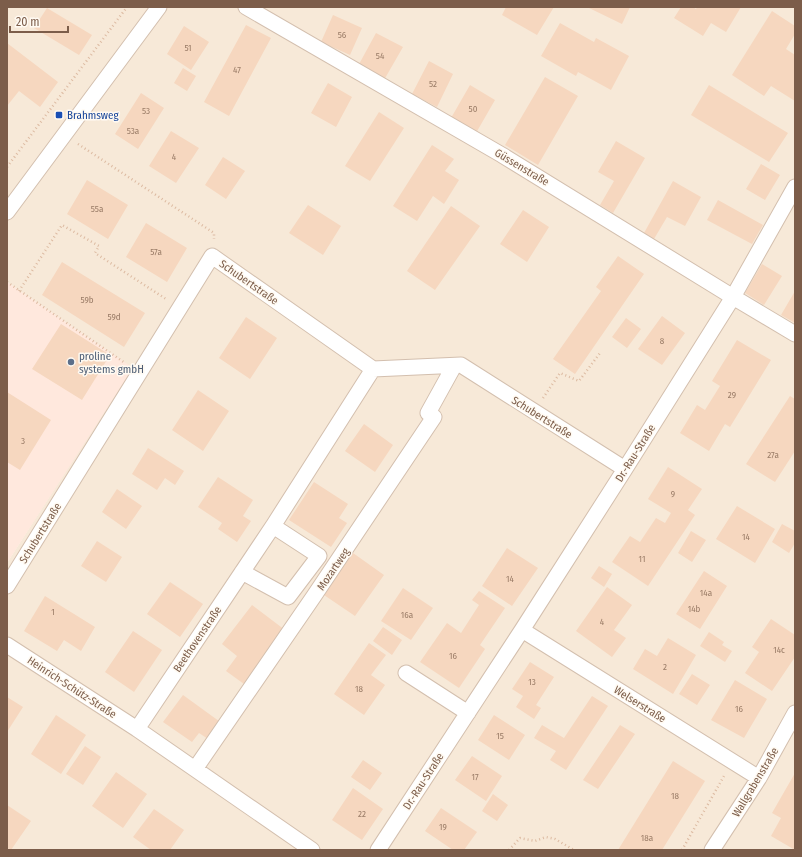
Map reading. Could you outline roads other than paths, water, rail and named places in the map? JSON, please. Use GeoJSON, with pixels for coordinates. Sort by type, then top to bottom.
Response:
{"type":"FeatureCollection","features":[{"type":"Feature","properties":{"kind":"street"},"geometry":{"type":"LineString","coordinates":[[7,212],[65,136],[159,7]]}},
{"type":"Feature","properties":{"kind":"street","name":"Güssenstraße"},"geometry":{"type":"LineString","coordinates":[[246,7],[502,155],[795,334]]}},
{"type":"Feature","properties":{"kind":"street","name":"Dr.-Rau-Straße"},"geometry":{"type":"LineString","coordinates":[[378,850],[625,469],[733,297],[795,188]]}},
{"type":"Feature","properties":{"kind":"street","name":"Schubertstraße"},"geometry":{"type":"LineString","coordinates":[[7,586],[212,256],[373,369],[461,365],[625,469]]}},
{"type":"Feature","properties":{"kind":"street","name":"Mozartweg"},"geometry":{"type":"LineString","coordinates":[[195,769],[314,596],[434,417],[428,413],[454,366]]}},
{"type":"Feature","properties":{"kind":"street","name":"Beethovenstraße"},"geometry":{"type":"LineString","coordinates":[[137,729],[273,526],[373,369]]}},
{"type":"Feature","properties":{"kind":"street"},"geometry":{"type":"LineString","coordinates":[[242,572],[288,597],[319,556],[273,526]]}},
{"type":"Feature","properties":{"kind":"street","name":"Welserstraße"},"geometry":{"type":"LineString","coordinates":[[522,630],[759,778]]}},
{"type":"Feature","properties":{"kind":"street","name":"Heinrich-Schütz-Straße"},"geometry":{"type":"LineString","coordinates":[[7,645],[137,729]]}},
{"type":"Feature","properties":{"kind":"street"},"geometry":{"type":"LineString","coordinates":[[406,673],[468,713]]}},
{"type":"Feature","properties":{"kind":"street","name":"Wallgrabenstraße"},"geometry":{"type":"LineString","coordinates":[[712,850],[759,778],[795,714]]}},
{"type":"Feature","properties":{"kind":"street"},"geometry":{"type":"LineString","coordinates":[[137,729],[312,850]]}},
{"type":"Feature","properties":{"kind":"place","name":"Brahmsweg"},"geometry":{"type":"Point","coordinates":[59,115]}},
{"type":"Feature","properties":{"kind":"place","name":"proline systems gmbH"},"geometry":{"type":"Point","coordinates":[71,362]}}]}
